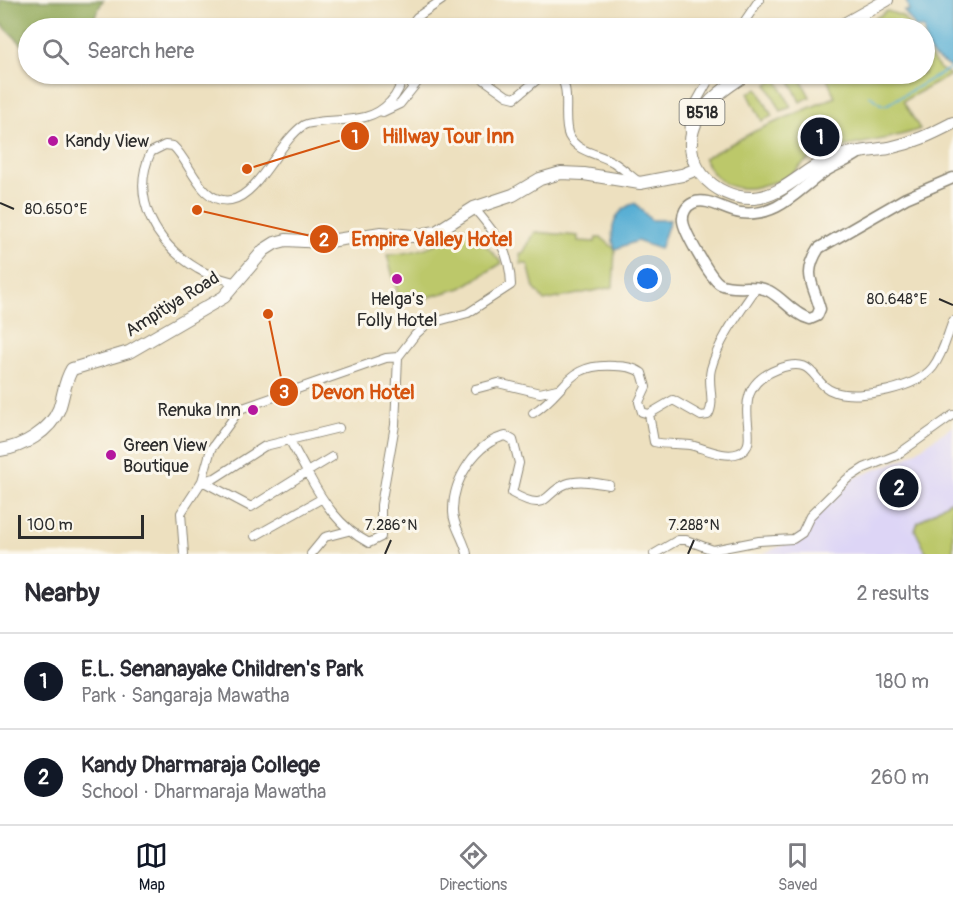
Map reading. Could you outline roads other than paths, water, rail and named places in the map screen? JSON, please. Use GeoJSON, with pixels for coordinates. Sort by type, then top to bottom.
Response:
{"type":"FeatureCollection","features":[{"type":"Feature","properties":{"kind":"main road"},"geometry":{"type":"LineString","coordinates":[[855,18],[887,0]]}},
{"type":"Feature","properties":{"kind":"main road","name":"B518"},"geometry":{"type":"LineString","coordinates":[[697,169],[691,152],[696,122],[705,107],[732,84]]}},
{"type":"Feature","properties":{"kind":"main road"},"geometry":{"type":"LineString","coordinates":[[697,169],[720,191],[741,198],[757,198],[779,190],[826,160],[915,142],[953,123]]}},
{"type":"Feature","properties":{"kind":"main road"},"geometry":{"type":"LineString","coordinates":[[860,152],[850,160],[825,171],[779,208],[740,213],[702,201],[693,202],[686,208],[683,221],[687,233],[718,283],[727,286],[757,287],[769,291],[802,317],[810,319],[817,316],[820,309],[808,274],[812,259],[819,248],[906,198],[953,178]]}},
{"type":"Feature","properties":{"kind":"main road","name":"Ampitiya Road"},"geometry":{"type":"LineString","coordinates":[[0,450],[30,440],[49,426],[58,410],[66,379],[72,369],[129,352],[224,297],[264,250],[275,243],[286,240],[323,242],[381,233],[413,236],[436,232],[474,208],[513,195],[540,179],[561,173],[584,174],[640,183],[674,177],[697,169]]}},
{"type":"Feature","properties":{"kind":"street"},"geometry":{"type":"LineString","coordinates":[[416,18],[442,0]]}},
{"type":"Feature","properties":{"kind":"street"},"geometry":{"type":"LineString","coordinates":[[747,18],[759,0]]}},
{"type":"Feature","properties":{"kind":"street"},"geometry":{"type":"LineString","coordinates":[[379,114],[395,96],[399,84]]}},
{"type":"Feature","properties":{"kind":"street"},"geometry":{"type":"LineString","coordinates":[[237,283],[197,269],[157,233],[149,219],[144,190],[151,152],[165,145],[173,146],[205,190],[213,196],[231,200],[248,192],[288,141],[305,125],[379,114],[400,104],[416,84]]}},
{"type":"Feature","properties":{"kind":"street"},"geometry":{"type":"LineString","coordinates":[[490,84],[507,96],[515,98],[532,84]]}},
{"type":"Feature","properties":{"kind":"street"},"geometry":{"type":"LineString","coordinates":[[565,84],[566,124],[570,137],[580,149],[610,160],[640,183]]}},
{"type":"Feature","properties":{"kind":"street"},"geometry":{"type":"LineString","coordinates":[[692,141],[689,115],[706,84]]}},
{"type":"Feature","properties":{"kind":"street"},"geometry":{"type":"LineString","coordinates":[[289,439],[321,499],[348,531],[369,543],[381,537],[381,505],[395,425],[398,357],[414,334],[427,324],[468,313],[511,285],[510,263],[497,236],[474,208]]}},
{"type":"Feature","properties":{"kind":"street"},"geometry":{"type":"LineString","coordinates":[[649,414],[673,400],[701,416],[708,415],[712,402],[709,380],[718,351],[757,287]]}},
{"type":"Feature","properties":{"kind":"street"},"geometry":{"type":"LineString","coordinates":[[533,412],[579,370],[590,366],[625,366],[637,370],[645,380],[646,387],[639,408],[649,414],[654,442],[689,445],[731,454],[740,453],[748,446],[748,393],[757,380],[780,368],[792,365],[810,368],[834,392],[877,393],[920,378],[932,368],[940,356],[953,321]]}},
{"type":"Feature","properties":{"kind":"street"},"geometry":{"type":"LineString","coordinates":[[184,554],[181,513],[202,481],[211,448],[240,409],[386,358],[398,357]]}},
{"type":"Feature","properties":{"kind":"street"},"geometry":{"type":"LineString","coordinates":[[475,389],[498,383],[540,393],[558,388]]}},
{"type":"Feature","properties":{"kind":"street"},"geometry":{"type":"LineString","coordinates":[[654,554],[678,540],[686,540],[713,550],[759,541],[793,539],[802,533],[810,516],[847,479],[864,468],[897,455],[953,415]]}},
{"type":"Feature","properties":{"kind":"street"},"geometry":{"type":"LineString","coordinates":[[202,481],[215,478],[265,446],[339,428]]}},
{"type":"Feature","properties":{"kind":"street"},"geometry":{"type":"LineString","coordinates":[[468,554],[452,511],[462,473],[484,445],[495,438],[506,436],[513,440],[519,463],[512,488],[512,494],[516,496],[540,503],[546,501],[566,484],[590,482],[609,485]]}},
{"type":"Feature","properties":{"kind":"street"},"geometry":{"type":"LineString","coordinates":[[202,481],[251,507],[332,457]]}},
{"type":"Feature","properties":{"kind":"street"},"geometry":{"type":"LineString","coordinates":[[255,536],[321,499]]}},
{"type":"Feature","properties":{"kind":"street"},"geometry":{"type":"LineString","coordinates":[[311,554],[325,537],[348,531]]}},
{"type":"Feature","properties":{"kind":"water"},"geometry":{"type":"Polygon","coordinates":[[[906,0],[953,0],[953,68],[935,57],[935,18],[909,18],[904,11],[909,11],[906,0]]]}},
{"type":"Feature","properties":{"kind":"water"},"geometry":{"type":"Polygon","coordinates":[[[635,203],[651,220],[670,220],[660,249],[637,241],[615,249],[612,234],[615,221],[622,210],[635,203]]]}},
{"type":"Feature","properties":{"kind":"waterway"},"geometry":{"type":"LineString","coordinates":[[935,77],[952,67]]}},
{"type":"Feature","properties":{"kind":"waterway"},"geometry":{"type":"LineString","coordinates":[[869,95],[882,105],[886,105],[922,84]]}},
{"type":"Feature","properties":{"kind":"place","name":"E.L. Senanayake Children's Park"},"geometry":{"type":"Point","coordinates":[820,137]}},
{"type":"Feature","properties":{"kind":"place","name":"Kandy View"},"geometry":{"type":"Point","coordinates":[53,141]}},
{"type":"Feature","properties":{"kind":"place","name":"Hillway Tour Inn"},"geometry":{"type":"Point","coordinates":[247,169]}},
{"type":"Feature","properties":{"kind":"place","name":"Empire Valley Hotel"},"geometry":{"type":"Point","coordinates":[197,210]}},
{"type":"Feature","properties":{"kind":"place","name":"Helga's Folly Hotel"},"geometry":{"type":"Point","coordinates":[397,279]}},
{"type":"Feature","properties":{"kind":"place","name":"Devon Hotel"},"geometry":{"type":"Point","coordinates":[268,314]}},
{"type":"Feature","properties":{"kind":"place","name":"Renuka Inn"},"geometry":{"type":"Point","coordinates":[253,410]}},
{"type":"Feature","properties":{"kind":"place","name":"Green View Boutique"},"geometry":{"type":"Point","coordinates":[111,455]}},
{"type":"Feature","properties":{"kind":"place","name":"Kandy Dharmaraja College"},"geometry":{"type":"Point","coordinates":[899,488]}}]}
